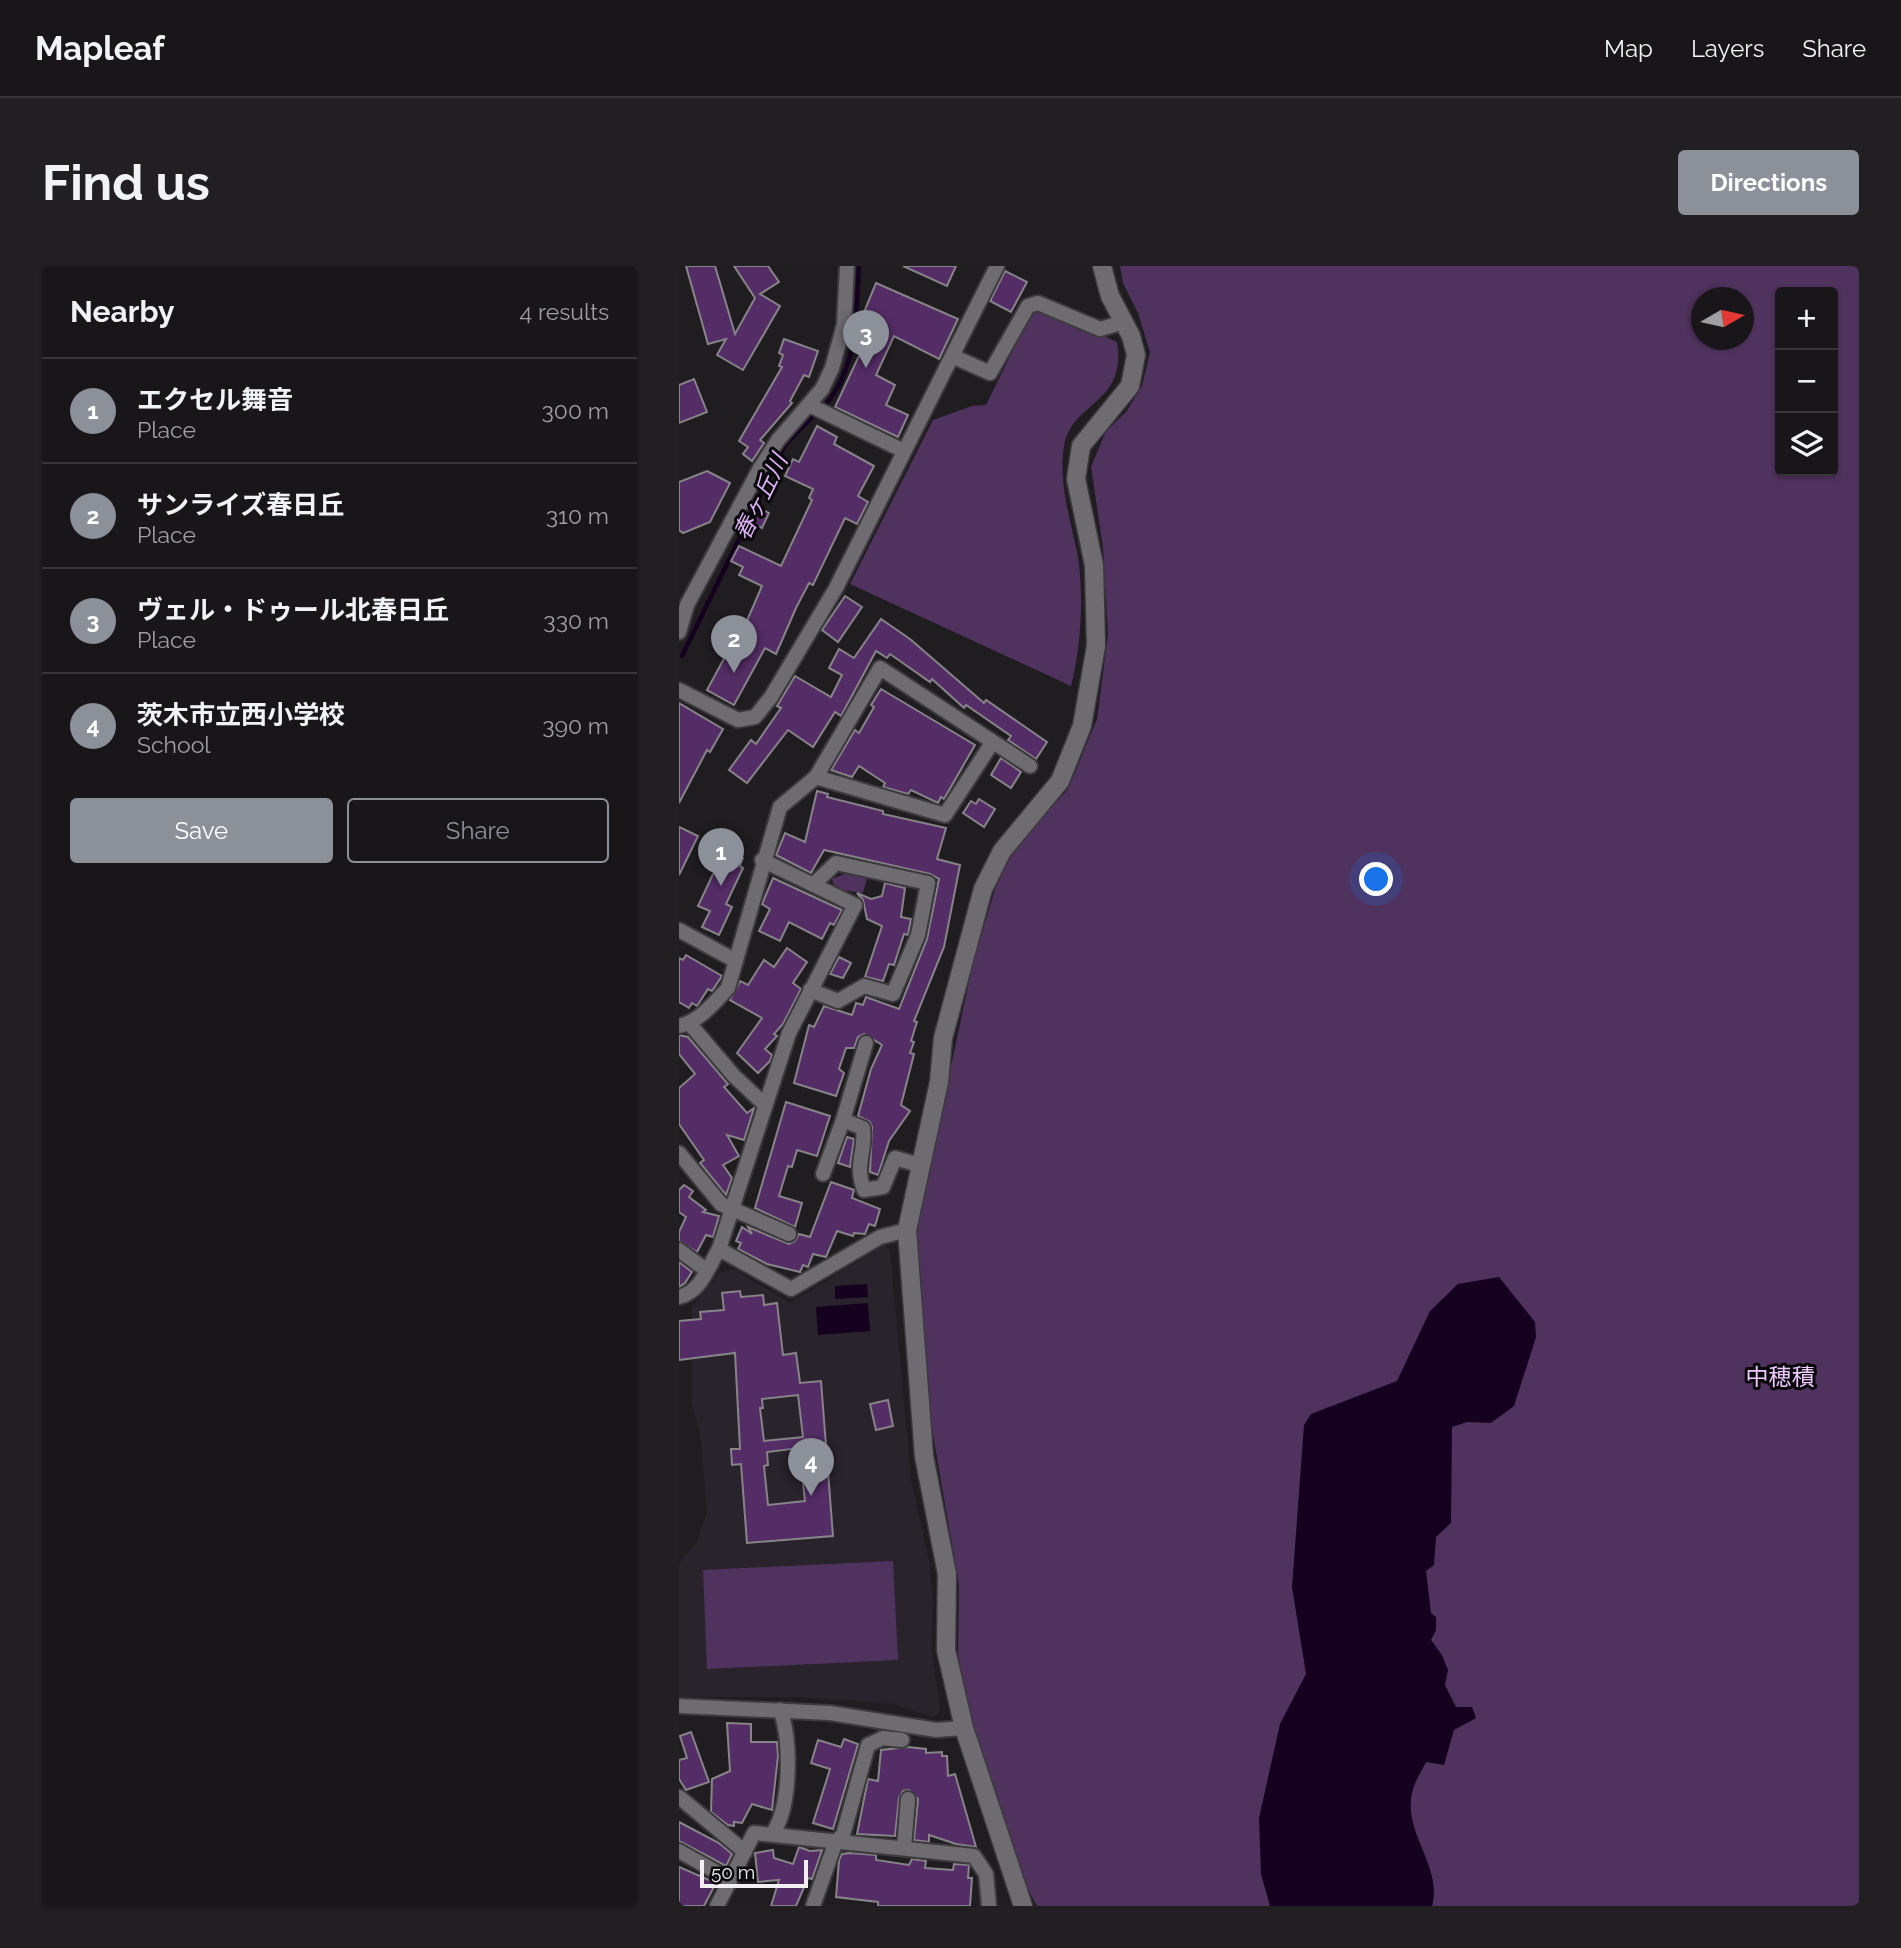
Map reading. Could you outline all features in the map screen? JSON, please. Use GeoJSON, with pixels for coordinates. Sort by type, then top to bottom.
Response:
{"type":"FeatureCollection","features":[{"type":"Feature","properties":{"kind":"street"},"geometry":{"type":"LineString","coordinates":[[679,632],[687,605],[759,470],[778,440],[822,389],[844,325],[847,266]]}},
{"type":"Feature","properties":{"kind":"street"},"geometry":{"type":"LineString","coordinates":[[679,690],[738,720],[755,717],[771,697],[836,588],[997,266]]}},
{"type":"Feature","properties":{"kind":"street"},"geometry":{"type":"LineString","coordinates":[[1023,1906],[964,1728],[947,1650],[947,1574],[923,1456],[907,1230],[939,1082],[943,1038],[983,890],[1002,851],[1060,781],[1081,726],[1096,646],[1094,565],[1076,479],[1081,446],[1130,386],[1136,355],[1110,296],[1102,266]]}},
{"type":"Feature","properties":{"kind":"street"},"geometry":{"type":"LineString","coordinates":[[952,356],[990,373],[1028,306],[1038,303],[1100,329],[1123,322]]}},
{"type":"Feature","properties":{"kind":"street"},"geometry":{"type":"LineString","coordinates":[[809,405],[904,451]]}},
{"type":"Feature","properties":{"kind":"street"},"geometry":{"type":"LineString","coordinates":[[765,1105],[684,1024],[712,1006],[728,988],[762,860],[780,807],[816,777],[880,668],[1030,766]]}},
{"type":"Feature","properties":{"kind":"street"},"geometry":{"type":"LineString","coordinates":[[816,777],[945,815],[992,743]]}},
{"type":"Feature","properties":{"kind":"street"},"geometry":{"type":"LineString","coordinates":[[679,1297],[690,1295],[698,1287],[719,1249],[789,1033],[855,905],[762,860]]}},
{"type":"Feature","properties":{"kind":"street"},"geometry":{"type":"LineString","coordinates":[[810,990],[838,1001],[865,986],[893,994],[918,935],[928,883],[837,863],[814,884]]}},
{"type":"Feature","properties":{"kind":"street"},"geometry":{"type":"LineString","coordinates":[[679,930],[736,961]]}},
{"type":"Feature","properties":{"kind":"street"},"geometry":{"type":"LineString","coordinates":[[823,1174],[866,1044]]}},
{"type":"Feature","properties":{"kind":"street"},"geometry":{"type":"LineString","coordinates":[[843,1120],[863,1128],[864,1140],[857,1171],[864,1189],[883,1187],[895,1158],[919,1165]]}},
{"type":"Feature","properties":{"kind":"street"},"geometry":{"type":"LineString","coordinates":[[679,1153],[721,1204],[789,1234]]}},
{"type":"Feature","properties":{"kind":"street"},"geometry":{"type":"LineString","coordinates":[[719,1249],[791,1289],[880,1237],[907,1230]]}},
{"type":"Feature","properties":{"kind":"street"},"geometry":{"type":"LineString","coordinates":[[679,1250],[706,1270]]}},
{"type":"Feature","properties":{"kind":"street"},"geometry":{"type":"LineString","coordinates":[[679,1706],[830,1713],[936,1730],[964,1728]]}},
{"type":"Feature","properties":{"kind":"street"},"geometry":{"type":"LineString","coordinates":[[772,1834],[780,1824],[789,1758],[787,1727],[780,1710]]}},
{"type":"Feature","properties":{"kind":"street"},"geometry":{"type":"LineString","coordinates":[[813,1906],[836,1841],[843,1835],[868,1745],[883,1738],[902,1740]]}},
{"type":"Feature","properties":{"kind":"street"},"geometry":{"type":"LineString","coordinates":[[679,1797],[745,1852]]}},
{"type":"Feature","properties":{"kind":"street"},"geometry":{"type":"LineString","coordinates":[[904,1848],[908,1799]]}},
{"type":"Feature","properties":{"kind":"street"},"geometry":{"type":"LineString","coordinates":[[717,1906],[754,1833],[974,1856],[986,1874],[989,1906]]}},
{"type":"Feature","properties":{"kind":"street"},"geometry":{"type":"LineString","coordinates":[[679,1851],[729,1879]]}},
{"type":"Feature","properties":{"kind":"shaded area"},"geometry":{"type":"Polygon","coordinates":[[[1120,266],[1859,266],[1859,1906],[1037,1906],[1024,1882],[964,1698],[958,1653],[959,1585],[931,1423],[920,1319],[916,1231],[974,958],[999,877],[1020,842],[1068,789],[1097,719],[1108,635],[1103,548],[1091,467],[1106,431],[1126,412],[1142,386],[1150,352],[1138,313],[1123,283],[1120,266]]]}},
{"type":"Feature","properties":{"kind":"shaded area"},"geometry":{"type":"Polygon","coordinates":[[[1039,308],[1117,342],[1118,363],[1114,378],[1107,391],[1077,420],[1069,431],[1064,446],[1064,488],[1078,557],[1081,589],[1079,638],[1071,686],[850,584],[933,420],[972,406],[986,405],[1033,310],[1039,308]]]}},
{"type":"Feature","properties":{"kind":"shaded area"},"geometry":{"type":"Polygon","coordinates":[[[847,873],[867,877],[863,893],[835,889],[832,879],[847,873]]]}},
{"type":"Feature","properties":{"kind":"shaded area"},"geometry":{"type":"Polygon","coordinates":[[[885,1245],[890,1251],[911,1479],[929,1560],[933,1598],[932,1651],[940,1711],[934,1717],[894,1704],[799,1697],[679,1697],[679,1567],[681,1560],[697,1542],[707,1513],[700,1433],[692,1404],[692,1307],[720,1272],[734,1269],[790,1303],[885,1245]]]}},
{"type":"Feature","properties":{"kind":"shaded area"},"geometry":{"type":"Polygon","coordinates":[[[1499,1277],[1535,1322],[1536,1337],[1514,1406],[1491,1423],[1467,1422],[1452,1427],[1451,1523],[1436,1537],[1434,1565],[1426,1571],[1431,1613],[1436,1617],[1436,1630],[1431,1640],[1442,1655],[1448,1670],[1445,1685],[1456,1707],[1472,1707],[1476,1718],[1454,1730],[1444,1765],[1426,1762],[1412,1793],[1413,1822],[1432,1878],[1432,1906],[1270,1906],[1261,1874],[1259,1818],[1280,1724],[1306,1674],[1292,1587],[1304,1425],[1311,1414],[1397,1381],[1430,1311],[1458,1284],[1499,1277]]]}},
{"type":"Feature","properties":{"kind":"shaded area"},"geometry":{"type":"Polygon","coordinates":[[[867,1284],[868,1297],[835,1299],[835,1286],[867,1284]]]}},
{"type":"Feature","properties":{"kind":"shaded area"},"geometry":{"type":"Polygon","coordinates":[[[868,1303],[870,1331],[818,1335],[816,1307],[868,1303]]]}},
{"type":"Feature","properties":{"kind":"shaded area"},"geometry":{"type":"Polygon","coordinates":[[[893,1561],[898,1660],[707,1669],[703,1570],[893,1561]]]}},
{"type":"Feature","properties":{"kind":"building"},"geometry":{"type":"Polygon","coordinates":[[[686,266],[715,266],[735,334],[755,298],[734,266],[768,266],[779,282],[760,294],[780,306],[743,370],[717,355],[726,339],[708,344],[686,266]]]}},
{"type":"Feature","properties":{"kind":"building"},"geometry":{"type":"Polygon","coordinates":[[[903,266],[956,266],[947,286],[903,266]]]}},
{"type":"Feature","properties":{"kind":"building"},"geometry":{"type":"Polygon","coordinates":[[[1005,271],[1027,282],[1011,312],[990,301],[1005,271]]]}},
{"type":"Feature","properties":{"kind":"building"},"geometry":{"type":"Polygon","coordinates":[[[876,283],[958,319],[939,359],[894,336],[876,375],[895,385],[886,405],[908,415],[898,437],[835,407],[873,326],[862,317],[876,283]]]}},
{"type":"Feature","properties":{"kind":"building"},"geometry":{"type":"Polygon","coordinates":[[[784,339],[818,351],[809,377],[804,375],[790,401],[792,403],[760,440],[764,443],[752,461],[743,454],[748,447],[739,441],[782,367],[779,366],[783,355],[779,353],[784,339]]]}},
{"type":"Feature","properties":{"kind":"building"},"geometry":{"type":"Polygon","coordinates":[[[694,379],[707,412],[679,423],[679,385],[694,379]]]}},
{"type":"Feature","properties":{"kind":"building"},"geometry":{"type":"Polygon","coordinates":[[[817,426],[837,437],[834,444],[874,466],[858,496],[868,502],[857,524],[845,518],[813,585],[809,583],[796,608],[776,654],[765,648],[734,705],[707,690],[726,655],[720,652],[735,626],[743,630],[762,586],[739,575],[743,567],[731,561],[739,546],[781,566],[812,500],[809,498],[813,489],[785,476],[793,459],[799,462],[817,426]]]}},
{"type":"Feature","properties":{"kind":"building"},"geometry":{"type":"Polygon","coordinates":[[[707,471],[730,483],[710,522],[683,533],[679,530],[679,482],[707,471]]]}},
{"type":"Feature","properties":{"kind":"building"},"geometry":{"type":"Polygon","coordinates":[[[759,508],[769,513],[762,528],[751,523],[759,508]]]}},
{"type":"Feature","properties":{"kind":"building"},"geometry":{"type":"Polygon","coordinates":[[[845,596],[862,607],[838,642],[822,630],[845,596]]]}},
{"type":"Feature","properties":{"kind":"building"},"geometry":{"type":"Polygon","coordinates":[[[881,619],[910,639],[984,703],[986,700],[1047,742],[1036,759],[1008,740],[1011,736],[966,705],[964,708],[932,679],[930,682],[890,654],[887,658],[876,651],[841,716],[835,712],[813,747],[788,730],[747,783],[729,770],[751,740],[756,744],[781,708],[777,706],[795,676],[831,697],[842,675],[829,668],[839,649],[854,658],[881,619]]]}},
{"type":"Feature","properties":{"kind":"building"},"geometry":{"type":"Polygon","coordinates":[[[881,689],[975,745],[944,799],[941,797],[938,803],[911,790],[908,794],[883,787],[885,783],[859,766],[852,777],[831,770],[855,730],[859,733],[881,689]]]}},
{"type":"Feature","properties":{"kind":"building"},"geometry":{"type":"Polygon","coordinates":[[[679,703],[723,729],[710,752],[707,750],[679,803],[679,703]]]}},
{"type":"Feature","properties":{"kind":"building"},"geometry":{"type":"Polygon","coordinates":[[[1001,758],[1021,772],[1011,788],[991,775],[1001,758]]]}},
{"type":"Feature","properties":{"kind":"building"},"geometry":{"type":"Polygon","coordinates":[[[817,791],[828,794],[827,797],[883,811],[883,814],[946,828],[937,859],[960,865],[944,947],[914,1021],[917,1022],[910,1053],[914,1054],[901,1105],[910,1111],[889,1141],[878,1175],[870,1172],[872,1127],[870,1122],[858,1116],[871,1069],[882,1045],[864,1034],[858,1037],[854,1048],[846,1048],[839,1069],[844,1073],[836,1096],[794,1083],[809,1025],[814,1027],[824,1006],[852,1015],[856,1003],[863,1005],[866,997],[899,1009],[927,939],[939,879],[930,874],[824,850],[811,873],[776,855],[785,833],[805,842],[817,791]]]}},
{"type":"Feature","properties":{"kind":"building"},"geometry":{"type":"Polygon","coordinates":[[[979,799],[995,809],[984,827],[963,813],[971,801],[976,804],[979,799]]]}},
{"type":"Feature","properties":{"kind":"building"},"geometry":{"type":"Polygon","coordinates":[[[679,827],[698,836],[679,875],[679,827]]]}},
{"type":"Feature","properties":{"kind":"building"},"geometry":{"type":"Polygon","coordinates":[[[733,853],[743,858],[740,866],[743,868],[726,904],[732,907],[719,935],[702,927],[710,911],[698,906],[721,857],[730,861],[733,853]]]}},
{"type":"Feature","properties":{"kind":"building"},"geometry":{"type":"Polygon","coordinates":[[[773,878],[842,910],[834,925],[830,923],[822,939],[789,922],[780,941],[759,931],[770,909],[762,904],[773,878]]]}},
{"type":"Feature","properties":{"kind":"building"},"geometry":{"type":"Polygon","coordinates":[[[885,883],[905,888],[901,917],[911,919],[908,935],[904,934],[894,965],[889,964],[883,981],[865,977],[882,926],[867,919],[863,900],[857,893],[871,899],[882,896],[885,883]]]}},
{"type":"Feature","properties":{"kind":"building"},"geometry":{"type":"Polygon","coordinates":[[[787,948],[807,962],[793,983],[801,989],[783,1024],[774,1034],[777,1036],[765,1049],[772,1055],[770,1061],[758,1073],[737,1053],[762,1018],[730,1000],[740,981],[748,985],[764,960],[774,967],[787,948]]]}},
{"type":"Feature","properties":{"kind":"building"},"geometry":{"type":"Polygon","coordinates":[[[686,955],[722,976],[712,991],[708,989],[697,1006],[692,1003],[689,1008],[679,1002],[679,958],[683,960],[686,955]]]}},
{"type":"Feature","properties":{"kind":"building"},"geometry":{"type":"Polygon","coordinates":[[[839,957],[851,963],[843,978],[830,974],[839,957]]]}},
{"type":"Feature","properties":{"kind":"building"},"geometry":{"type":"Polygon","coordinates":[[[679,1035],[688,1037],[728,1084],[724,1087],[747,1113],[754,1108],[744,1140],[727,1135],[739,1156],[723,1165],[732,1178],[726,1195],[700,1163],[704,1160],[679,1124],[679,1088],[695,1074],[679,1054],[679,1035]]]}},
{"type":"Feature","properties":{"kind":"building"},"geometry":{"type":"Polygon","coordinates":[[[786,1102],[830,1116],[817,1156],[797,1150],[792,1167],[788,1166],[779,1196],[802,1203],[795,1227],[755,1208],[786,1102]]]}},
{"type":"Feature","properties":{"kind":"building"},"geometry":{"type":"Polygon","coordinates":[[[847,1137],[854,1139],[850,1167],[838,1163],[847,1137]]]}},
{"type":"Feature","properties":{"kind":"building"},"geometry":{"type":"Polygon","coordinates":[[[831,1182],[854,1190],[852,1198],[880,1209],[875,1226],[869,1224],[865,1234],[854,1233],[853,1236],[837,1231],[826,1257],[813,1254],[808,1267],[803,1265],[800,1272],[767,1264],[738,1249],[741,1243],[736,1241],[742,1227],[752,1234],[748,1227],[789,1244],[795,1241],[799,1234],[810,1237],[831,1182]]]}},
{"type":"Feature","properties":{"kind":"building"},"geometry":{"type":"Polygon","coordinates":[[[684,1185],[693,1191],[689,1197],[706,1210],[703,1212],[719,1216],[713,1237],[706,1235],[697,1252],[679,1241],[679,1232],[686,1217],[679,1212],[679,1190],[684,1185]]]}},
{"type":"Feature","properties":{"kind":"building"},"geometry":{"type":"Polygon","coordinates":[[[679,1262],[692,1272],[679,1287],[679,1262]]]}},
{"type":"Feature","properties":{"kind":"building"},"geometry":{"type":"Polygon","coordinates":[[[740,1291],[741,1297],[763,1295],[764,1305],[777,1303],[783,1355],[796,1353],[800,1383],[821,1381],[833,1536],[747,1543],[741,1464],[732,1465],[731,1449],[740,1449],[735,1353],[679,1360],[679,1321],[701,1319],[700,1312],[724,1310],[722,1293],[740,1291]],[[798,1395],[762,1399],[763,1408],[760,1408],[764,1441],[803,1437],[798,1395]],[[799,1448],[767,1452],[768,1465],[764,1466],[768,1505],[805,1501],[799,1448]]]}},
{"type":"Feature","properties":{"kind":"building"},"geometry":{"type":"Polygon","coordinates":[[[888,1400],[893,1426],[876,1430],[870,1404],[888,1400]]]}},
{"type":"Feature","properties":{"kind":"building"},"geometry":{"type":"Polygon","coordinates":[[[727,1723],[751,1724],[751,1742],[777,1742],[778,1756],[772,1810],[752,1804],[742,1823],[734,1822],[734,1826],[728,1825],[711,1812],[712,1779],[730,1771],[727,1723]]]}},
{"type":"Feature","properties":{"kind":"building"},"geometry":{"type":"Polygon","coordinates":[[[691,1732],[709,1782],[686,1790],[679,1779],[679,1760],[687,1758],[680,1736],[691,1732]]]}},
{"type":"Feature","properties":{"kind":"building"},"geometry":{"type":"Polygon","coordinates":[[[844,1739],[858,1744],[833,1829],[813,1823],[830,1769],[811,1763],[818,1740],[841,1747],[844,1739]]]}},
{"type":"Feature","properties":{"kind":"building"},"geometry":{"type":"Polygon","coordinates":[[[908,1747],[926,1749],[926,1753],[942,1752],[942,1756],[947,1756],[948,1776],[955,1774],[976,1847],[929,1835],[929,1842],[914,1840],[918,1799],[909,1790],[903,1791],[899,1798],[895,1836],[857,1834],[868,1779],[878,1781],[881,1750],[908,1747]]]}},
{"type":"Feature","properties":{"kind":"building"},"geometry":{"type":"Polygon","coordinates":[[[679,1822],[719,1843],[732,1854],[726,1866],[679,1841],[679,1822]]]}},
{"type":"Feature","properties":{"kind":"building"},"geometry":{"type":"Polygon","coordinates":[[[799,1847],[810,1851],[822,1850],[812,1879],[808,1878],[796,1906],[771,1906],[779,1880],[758,1882],[755,1853],[773,1850],[774,1858],[793,1864],[799,1847]]]}},
{"type":"Feature","properties":{"kind":"building"},"geometry":{"type":"Polygon","coordinates":[[[842,1854],[876,1855],[876,1860],[909,1865],[912,1859],[926,1861],[925,1868],[953,1870],[954,1864],[969,1865],[968,1878],[972,1878],[970,1906],[878,1906],[878,1902],[836,1897],[839,1860],[842,1854]]]}},
{"type":"Feature","properties":{"kind":"building"},"geometry":{"type":"Polygon","coordinates":[[[679,1867],[716,1883],[704,1906],[679,1906],[679,1867]]]}},
{"type":"Feature","properties":{"kind":"waterway","name":"春ヶ丘川"},"geometry":{"type":"LineString","coordinates":[[823,407],[843,377],[849,359],[856,322],[859,266]]}},
{"type":"Feature","properties":{"kind":"waterway","name":"春ヶ丘川"},"geometry":{"type":"LineString","coordinates":[[682,656],[785,445],[816,413]]}},
{"type":"Feature","properties":{"kind":"place","name":"ヴェル・ドゥール北春日丘"},"geometry":{"type":"Point","coordinates":[866,368]}},
{"type":"Feature","properties":{"kind":"place","name":"サンライズ春日丘"},"geometry":{"type":"Point","coordinates":[734,673]}},
{"type":"Feature","properties":{"kind":"place","name":"エクセル舞音"},"geometry":{"type":"Point","coordinates":[721,886]}},
{"type":"Feature","properties":{"kind":"place","name":"茨木市立西小学校"},"geometry":{"type":"Point","coordinates":[811,1496]}},
{"type":"Feature","properties":{"kind":"district","name":"中穂積"},"geometry":{"type":"Point","coordinates":[1780,1376]}}]}
